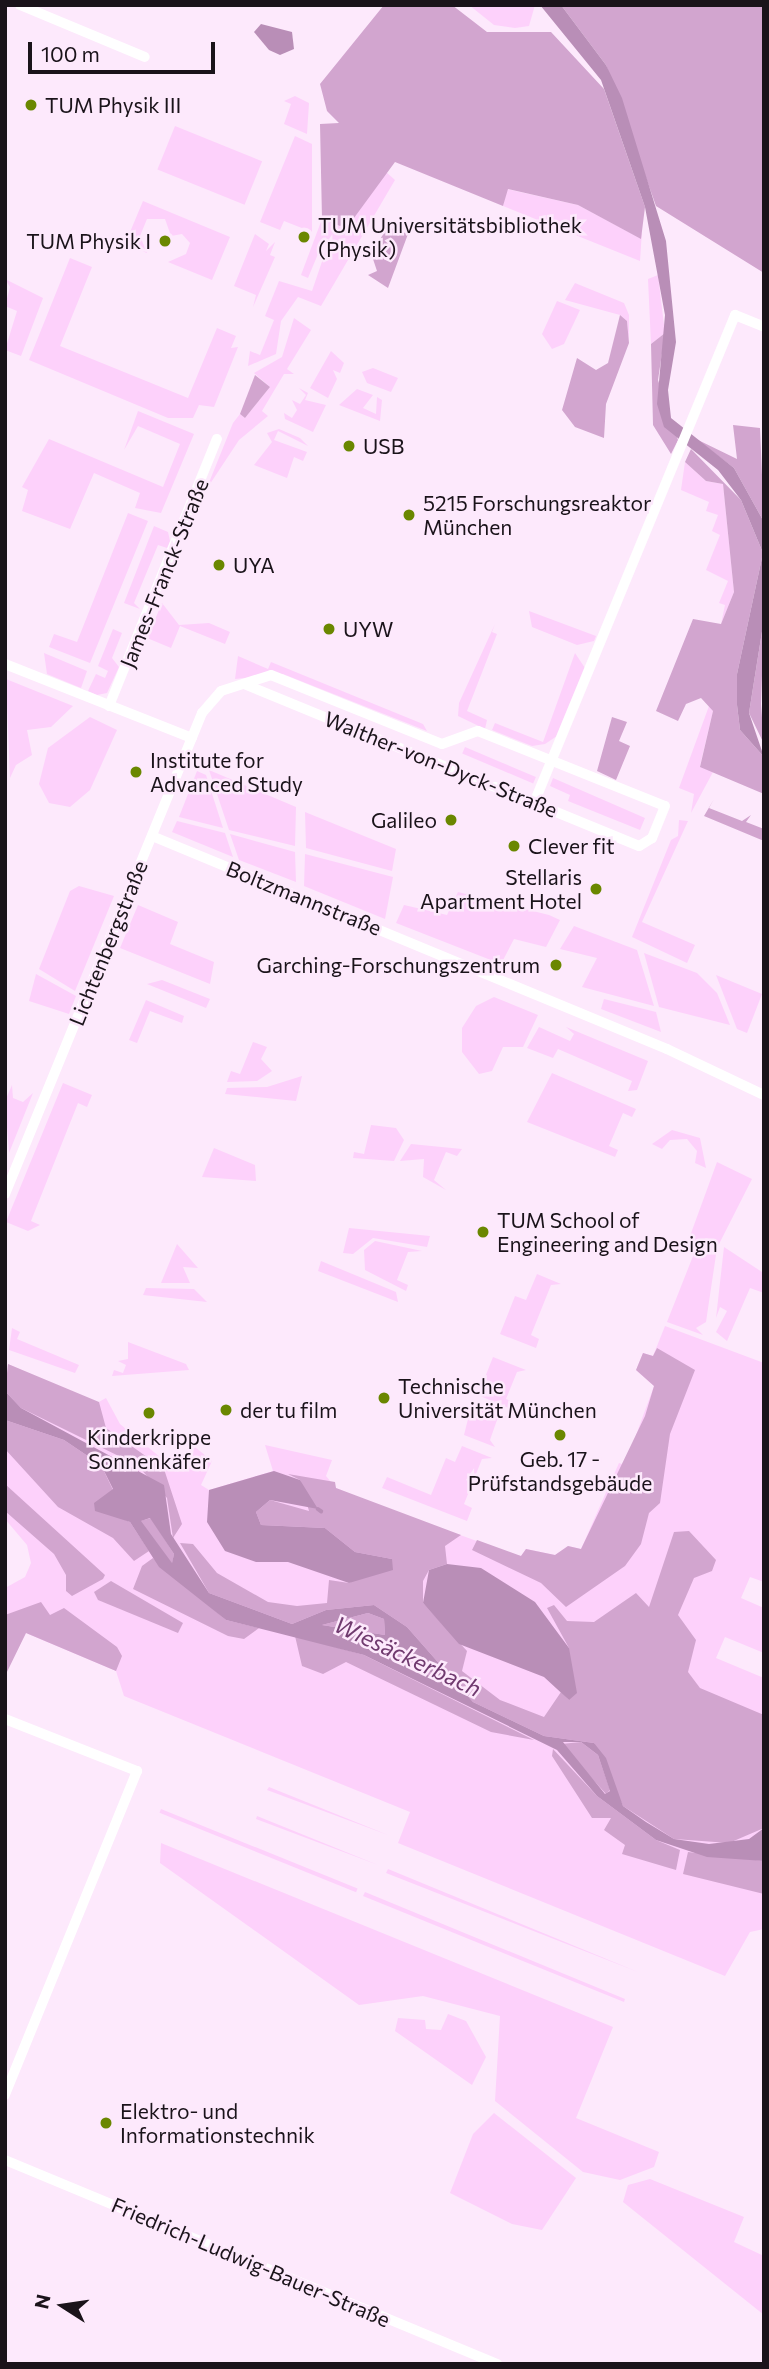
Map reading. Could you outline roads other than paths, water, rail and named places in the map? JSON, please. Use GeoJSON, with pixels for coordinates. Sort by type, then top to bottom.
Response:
{"type":"FeatureCollection","features":[{"type":"Feature","properties":{"kind":"street"},"geometry":{"type":"LineString","coordinates":[[20,5],[145,57]]}},
{"type":"Feature","properties":{"kind":"street"},"geometry":{"type":"LineString","coordinates":[[534,803],[735,315],[764,327]]}},
{"type":"Feature","properties":{"kind":"street","name":"James-Franck-Straße"},"geometry":{"type":"LineString","coordinates":[[109,706],[217,439]]}},
{"type":"Feature","properties":{"kind":"street"},"geometry":{"type":"LineString","coordinates":[[5,664],[192,738]]}},
{"type":"Feature","properties":{"kind":"street","name":"Walther-von-Dyck-Straße"},"geometry":{"type":"LineString","coordinates":[[214,696],[244,684],[271,675],[442,744],[478,731],[665,806],[652,838],[639,846],[244,684]]}},
{"type":"Feature","properties":{"kind":"street","name":"Lichtenbergstraße"},"geometry":{"type":"LineString","coordinates":[[5,1194],[192,738],[214,696]]}},
{"type":"Feature","properties":{"kind":"street","name":"Boltzmannstraße"},"geometry":{"type":"LineString","coordinates":[[152,836],[667,1049],[764,1096]]}},
{"type":"Feature","properties":{"kind":"street"},"geometry":{"type":"LineString","coordinates":[[5,1719],[136,1771],[5,2095]]}},
{"type":"Feature","properties":{"kind":"street","name":"Friedrich-Ludwig-Bauer-Straße"},"geometry":{"type":"LineString","coordinates":[[5,2160],[497,2364]]}},
{"type":"Feature","properties":{"kind":"place","name":"TUM Physik III"},"geometry":{"type":"Point","coordinates":[31,105]}},
{"type":"Feature","properties":{"kind":"place","name":"TUM Universitätsbibliothek (Physik)"},"geometry":{"type":"Point","coordinates":[304,237]}},
{"type":"Feature","properties":{"kind":"place","name":"TUM Physik I"},"geometry":{"type":"Point","coordinates":[165,241]}},
{"type":"Feature","properties":{"kind":"place","name":"USB"},"geometry":{"type":"Point","coordinates":[349,446]}},
{"type":"Feature","properties":{"kind":"place","name":"5215 Forschungsreaktor München"},"geometry":{"type":"Point","coordinates":[409,515]}},
{"type":"Feature","properties":{"kind":"place","name":"UYA"},"geometry":{"type":"Point","coordinates":[219,565]}},
{"type":"Feature","properties":{"kind":"place","name":"UYW"},"geometry":{"type":"Point","coordinates":[329,629]}},
{"type":"Feature","properties":{"kind":"place","name":"Institute for Advanced Study"},"geometry":{"type":"Point","coordinates":[136,772]}},
{"type":"Feature","properties":{"kind":"place","name":"Galileo"},"geometry":{"type":"Point","coordinates":[451,820]}},
{"type":"Feature","properties":{"kind":"place","name":"Clever fit"},"geometry":{"type":"Point","coordinates":[514,846]}},
{"type":"Feature","properties":{"kind":"place","name":"Stellaris Apartment Hotel"},"geometry":{"type":"Point","coordinates":[596,889]}},
{"type":"Feature","properties":{"kind":"place","name":"Garching-Forschungszentrum"},"geometry":{"type":"Point","coordinates":[556,965]}},
{"type":"Feature","properties":{"kind":"place","name":"TUM School of Engineering and Design"},"geometry":{"type":"Point","coordinates":[483,1232]}},
{"type":"Feature","properties":{"kind":"place","name":"Technische Universität München"},"geometry":{"type":"Point","coordinates":[384,1398]}},
{"type":"Feature","properties":{"kind":"place","name":"der tu film"},"geometry":{"type":"Point","coordinates":[226,1410]}},
{"type":"Feature","properties":{"kind":"place","name":"Kinderkrippe Sonnenkäfer"},"geometry":{"type":"Point","coordinates":[149,1413]}},
{"type":"Feature","properties":{"kind":"place","name":"Geb. 17 - Prüfstandsgebäude"},"geometry":{"type":"Point","coordinates":[560,1435]}},
{"type":"Feature","properties":{"kind":"place","name":"Elektro- und Informationstechnik"},"geometry":{"type":"Point","coordinates":[106,2123]}},
{"type":"Feature","properties":{"kind":"water label","name":"Wiesäckerbach"},"geometry":{"type":"Point","coordinates":[408,1656]}}]}
